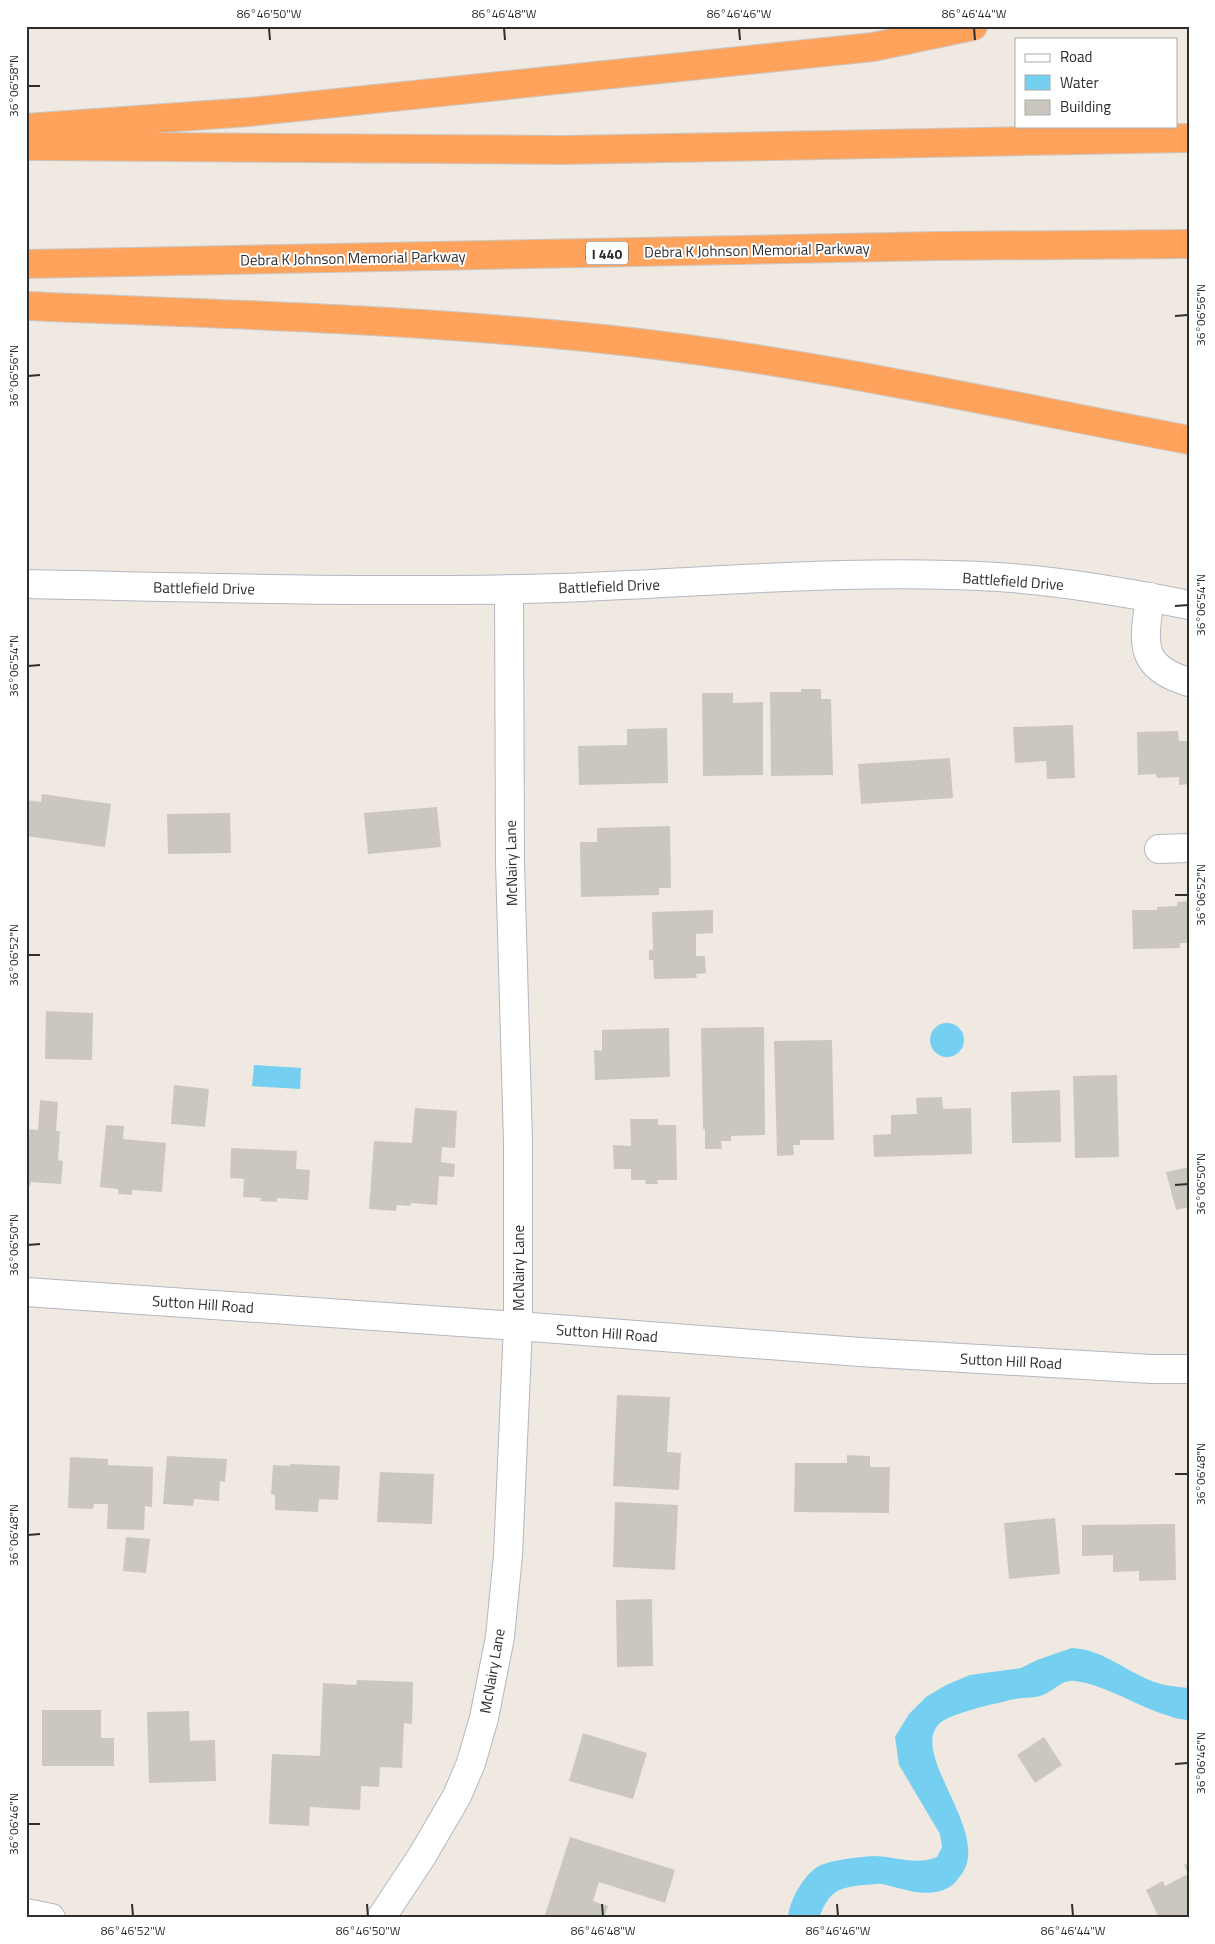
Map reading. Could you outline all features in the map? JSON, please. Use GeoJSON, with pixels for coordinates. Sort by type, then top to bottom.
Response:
{"type":"FeatureCollection","features":[{"type":"Feature","properties":{"kind":"highway"},"geometry":{"type":"LineString","coordinates":[[26,128],[249,112],[873,47],[973,26]]}},
{"type":"Feature","properties":{"kind":"highway"},"geometry":{"type":"LineString","coordinates":[[26,146],[563,150],[1189,138]]}},
{"type":"Feature","properties":{"kind":"highway","name":"Debra K Johnson Memorial Parkway"},"geometry":{"type":"LineString","coordinates":[[26,264],[929,246],[1189,244]]}},
{"type":"Feature","properties":{"kind":"highway"},"geometry":{"type":"LineString","coordinates":[[26,306],[317,318],[486,328],[605,339],[799,366],[1189,440]]}},
{"type":"Feature","properties":{"kind":"street","name":"Battlefield Drive"},"geometry":{"type":"LineString","coordinates":[[26,584],[370,590],[509,589],[868,575],[997,577],[1097,587],[1189,604]]}},
{"type":"Feature","properties":{"kind":"street","name":"McNairy Lane"},"geometry":{"type":"LineString","coordinates":[[381,1918],[422,1856],[457,1796],[471,1763],[484,1718],[500,1637],[508,1555],[518,1326],[518,1142],[510,862],[509,589]]}},
{"type":"Feature","properties":{"kind":"street"},"geometry":{"type":"LineString","coordinates":[[1150,597],[1146,647],[1153,663],[1159,670],[1189,682]]}},
{"type":"Feature","properties":{"kind":"street"},"geometry":{"type":"LineString","coordinates":[[1159,849],[1189,848]]}},
{"type":"Feature","properties":{"kind":"street","name":"Sutton Hill Road"},"geometry":{"type":"LineString","coordinates":[[26,1292],[860,1352],[1152,1369],[1189,1369]]}},
{"type":"Feature","properties":{"kind":"street"},"geometry":{"type":"LineString","coordinates":[[26,1913],[51,1918]]}},
{"type":"Feature","properties":{"kind":"water"},"geometry":{"type":"Polygon","coordinates":[[[947,1023],[954,1024],[959,1028],[963,1033],[963,1047],[959,1052],[954,1056],[947,1057],[940,1056],[935,1052],[931,1047],[930,1040],[931,1033],[935,1028],[940,1024],[947,1023]]]}},
{"type":"Feature","properties":{"kind":"water"},"geometry":{"type":"Polygon","coordinates":[[[254,1065],[301,1068],[300,1089],[252,1086],[254,1065]]]}},
{"type":"Feature","properties":{"kind":"water"},"geometry":{"type":"Polygon","coordinates":[[[1072,1648],[1101,1655],[1157,1683],[1189,1688],[1189,1720],[1178,1719],[1149,1709],[1097,1686],[1070,1681],[1062,1683],[1041,1696],[1012,1699],[958,1714],[944,1720],[940,1723],[933,1736],[934,1754],[960,1816],[967,1838],[968,1858],[961,1875],[952,1885],[943,1890],[926,1893],[880,1884],[846,1888],[830,1897],[819,1918],[788,1918],[791,1904],[798,1889],[808,1875],[819,1866],[838,1860],[873,1856],[913,1861],[929,1860],[937,1857],[942,1847],[940,1834],[899,1765],[895,1737],[909,1714],[926,1697],[946,1685],[970,1675],[1021,1668],[1037,1660],[1072,1648]]]}},
{"type":"Feature","properties":{"kind":"building"},"geometry":{"type":"Polygon","coordinates":[[[801,689],[821,689],[821,699],[831,699],[833,775],[771,776],[770,692],[801,692],[801,689]]]}},
{"type":"Feature","properties":{"kind":"building"},"geometry":{"type":"Polygon","coordinates":[[[702,693],[733,693],[733,703],[763,702],[763,775],[703,776],[702,693]]]}},
{"type":"Feature","properties":{"kind":"building"},"geometry":{"type":"Polygon","coordinates":[[[1073,725],[1075,778],[1047,779],[1046,761],[1015,763],[1013,727],[1073,725]]]}},
{"type":"Feature","properties":{"kind":"building"},"geometry":{"type":"Polygon","coordinates":[[[667,728],[668,783],[579,785],[578,746],[627,745],[627,729],[667,728]]]}},
{"type":"Feature","properties":{"kind":"building"},"geometry":{"type":"Polygon","coordinates":[[[1178,731],[1179,741],[1189,741],[1189,784],[1179,785],[1179,777],[1157,778],[1156,774],[1138,775],[1137,732],[1178,731]]]}},
{"type":"Feature","properties":{"kind":"building"},"geometry":{"type":"Polygon","coordinates":[[[950,758],[953,798],[861,804],[858,764],[950,758]]]}},
{"type":"Feature","properties":{"kind":"building"},"geometry":{"type":"Polygon","coordinates":[[[42,794],[111,804],[105,847],[26,836],[26,800],[41,802],[42,794]]]}},
{"type":"Feature","properties":{"kind":"building"},"geometry":{"type":"Polygon","coordinates":[[[437,807],[441,847],[368,854],[364,813],[437,807]]]}},
{"type":"Feature","properties":{"kind":"building"},"geometry":{"type":"Polygon","coordinates":[[[230,813],[231,853],[168,854],[167,814],[230,813]]]}},
{"type":"Feature","properties":{"kind":"building"},"geometry":{"type":"Polygon","coordinates":[[[670,826],[671,888],[659,888],[659,895],[581,897],[580,842],[597,842],[597,828],[670,826]]]}},
{"type":"Feature","properties":{"kind":"building"},"geometry":{"type":"Polygon","coordinates":[[[1189,901],[1189,943],[1180,943],[1180,948],[1133,949],[1132,910],[1157,910],[1157,907],[1177,906],[1177,902],[1189,901]]]}},
{"type":"Feature","properties":{"kind":"building"},"geometry":{"type":"Polygon","coordinates":[[[713,910],[713,933],[696,934],[696,956],[705,956],[706,973],[696,974],[697,978],[654,979],[653,960],[649,960],[649,950],[653,950],[652,912],[713,910]]]}},
{"type":"Feature","properties":{"kind":"building"},"geometry":{"type":"Polygon","coordinates":[[[46,1011],[93,1013],[92,1060],[45,1059],[46,1011]]]}},
{"type":"Feature","properties":{"kind":"building"},"geometry":{"type":"Polygon","coordinates":[[[764,1027],[765,1135],[731,1136],[731,1141],[721,1141],[722,1149],[705,1149],[701,1028],[764,1027]]]}},
{"type":"Feature","properties":{"kind":"building"},"geometry":{"type":"Polygon","coordinates":[[[669,1028],[670,1077],[595,1080],[594,1050],[602,1051],[602,1030],[669,1028]]]}},
{"type":"Feature","properties":{"kind":"building"},"geometry":{"type":"Polygon","coordinates":[[[832,1040],[834,1140],[800,1140],[800,1145],[793,1145],[794,1155],[777,1156],[774,1041],[832,1040]]]}},
{"type":"Feature","properties":{"kind":"building"},"geometry":{"type":"Polygon","coordinates":[[[1117,1075],[1119,1157],[1075,1158],[1073,1076],[1117,1075]]]}},
{"type":"Feature","properties":{"kind":"building"},"geometry":{"type":"Polygon","coordinates":[[[174,1085],[209,1089],[205,1127],[171,1124],[174,1085]]]}},
{"type":"Feature","properties":{"kind":"building"},"geometry":{"type":"Polygon","coordinates":[[[1060,1090],[1061,1142],[1012,1143],[1011,1092],[1060,1090]]]}},
{"type":"Feature","properties":{"kind":"building"},"geometry":{"type":"Polygon","coordinates":[[[942,1097],[943,1109],[971,1108],[972,1154],[874,1157],[873,1135],[891,1134],[891,1115],[917,1114],[916,1098],[942,1097]]]}},
{"type":"Feature","properties":{"kind":"building"},"geometry":{"type":"Polygon","coordinates":[[[40,1100],[58,1102],[56,1131],[60,1131],[58,1160],[63,1161],[61,1184],[31,1182],[30,1186],[26,1185],[26,1129],[38,1130],[40,1100]]]}},
{"type":"Feature","properties":{"kind":"building"},"geometry":{"type":"Polygon","coordinates":[[[415,1108],[457,1111],[455,1148],[442,1147],[441,1162],[455,1164],[454,1177],[439,1176],[437,1205],[411,1203],[410,1206],[397,1205],[396,1211],[369,1209],[374,1141],[412,1143],[415,1108]]]}},
{"type":"Feature","properties":{"kind":"building"},"geometry":{"type":"Polygon","coordinates":[[[630,1119],[658,1119],[658,1125],[676,1125],[677,1180],[657,1180],[658,1184],[645,1184],[646,1180],[631,1180],[631,1169],[614,1169],[613,1145],[631,1146],[630,1119]]]}},
{"type":"Feature","properties":{"kind":"building"},"geometry":{"type":"Polygon","coordinates":[[[106,1125],[124,1126],[123,1139],[166,1143],[162,1192],[132,1190],[132,1195],[118,1194],[118,1189],[100,1187],[106,1125]]]}},
{"type":"Feature","properties":{"kind":"building"},"geometry":{"type":"Polygon","coordinates":[[[231,1148],[297,1151],[296,1169],[310,1170],[308,1200],[277,1198],[277,1202],[260,1201],[261,1198],[243,1197],[244,1179],[230,1178],[231,1148]]]}},
{"type":"Feature","properties":{"kind":"building"},"geometry":{"type":"Polygon","coordinates":[[[1189,1167],[1189,1207],[1176,1210],[1166,1172],[1189,1167]]]}},
{"type":"Feature","properties":{"kind":"building"},"geometry":{"type":"Polygon","coordinates":[[[617,1395],[670,1397],[667,1452],[681,1453],[679,1490],[613,1486],[617,1395]]]}},
{"type":"Feature","properties":{"kind":"building"},"geometry":{"type":"Polygon","coordinates":[[[847,1455],[870,1456],[870,1467],[890,1467],[889,1513],[794,1512],[795,1463],[847,1463],[847,1455]]]}},
{"type":"Feature","properties":{"kind":"building"},"geometry":{"type":"Polygon","coordinates":[[[167,1456],[227,1459],[225,1482],[220,1481],[219,1501],[194,1499],[193,1506],[163,1504],[167,1456]]]}},
{"type":"Feature","properties":{"kind":"building"},"geometry":{"type":"Polygon","coordinates":[[[70,1457],[108,1459],[108,1465],[153,1467],[152,1507],[145,1506],[144,1530],[107,1529],[108,1504],[94,1504],[93,1509],[68,1508],[70,1457]]]}},
{"type":"Feature","properties":{"kind":"building"},"geometry":{"type":"Polygon","coordinates":[[[290,1464],[340,1466],[338,1500],[319,1499],[318,1512],[275,1510],[275,1495],[271,1494],[273,1465],[290,1466],[290,1464]]]}},
{"type":"Feature","properties":{"kind":"building"},"geometry":{"type":"Polygon","coordinates":[[[380,1472],[434,1474],[432,1524],[377,1522],[380,1472]]]}},
{"type":"Feature","properties":{"kind":"building"},"geometry":{"type":"Polygon","coordinates":[[[615,1502],[678,1505],[675,1570],[613,1567],[615,1502]]]}},
{"type":"Feature","properties":{"kind":"building"},"geometry":{"type":"Polygon","coordinates":[[[1055,1518],[1060,1574],[1009,1579],[1004,1523],[1055,1518]]]}},
{"type":"Feature","properties":{"kind":"building"},"geometry":{"type":"Polygon","coordinates":[[[1175,1524],[1176,1580],[1139,1581],[1139,1571],[1113,1572],[1113,1555],[1082,1556],[1082,1525],[1175,1524]]]}},
{"type":"Feature","properties":{"kind":"building"},"geometry":{"type":"Polygon","coordinates":[[[126,1537],[150,1539],[146,1573],[123,1571],[126,1537]]]}},
{"type":"Feature","properties":{"kind":"building"},"geometry":{"type":"Polygon","coordinates":[[[652,1599],[653,1666],[617,1667],[616,1600],[652,1599]]]}},
{"type":"Feature","properties":{"kind":"building"},"geometry":{"type":"Polygon","coordinates":[[[357,1680],[413,1682],[412,1724],[404,1723],[402,1768],[380,1767],[379,1787],[361,1786],[360,1810],[310,1807],[309,1826],[269,1824],[272,1754],[320,1756],[323,1683],[356,1685],[357,1680]]]}},
{"type":"Feature","properties":{"kind":"building"},"geometry":{"type":"Polygon","coordinates":[[[42,1710],[101,1710],[101,1738],[114,1738],[114,1766],[42,1766],[42,1710]]]}},
{"type":"Feature","properties":{"kind":"building"},"geometry":{"type":"Polygon","coordinates":[[[189,1711],[190,1741],[215,1740],[216,1781],[149,1783],[147,1712],[189,1711]]]}},
{"type":"Feature","properties":{"kind":"building"},"geometry":{"type":"Polygon","coordinates":[[[583,1733],[647,1753],[633,1799],[569,1781],[583,1733]]]}},
{"type":"Feature","properties":{"kind":"building"},"geometry":{"type":"Polygon","coordinates":[[[1044,1737],[1062,1765],[1035,1783],[1017,1755],[1044,1737]]]}},
{"type":"Feature","properties":{"kind":"building"},"geometry":{"type":"Polygon","coordinates":[[[570,1837],[675,1870],[665,1903],[599,1882],[593,1901],[608,1906],[604,1918],[553,1918],[545,1915],[570,1837]]]}},
{"type":"Feature","properties":{"kind":"building"},"geometry":{"type":"Polygon","coordinates":[[[1189,1863],[1189,1918],[1185,1916],[1159,1918],[1146,1890],[1163,1881],[1165,1886],[1188,1874],[1184,1865],[1189,1863]]]}}]}
